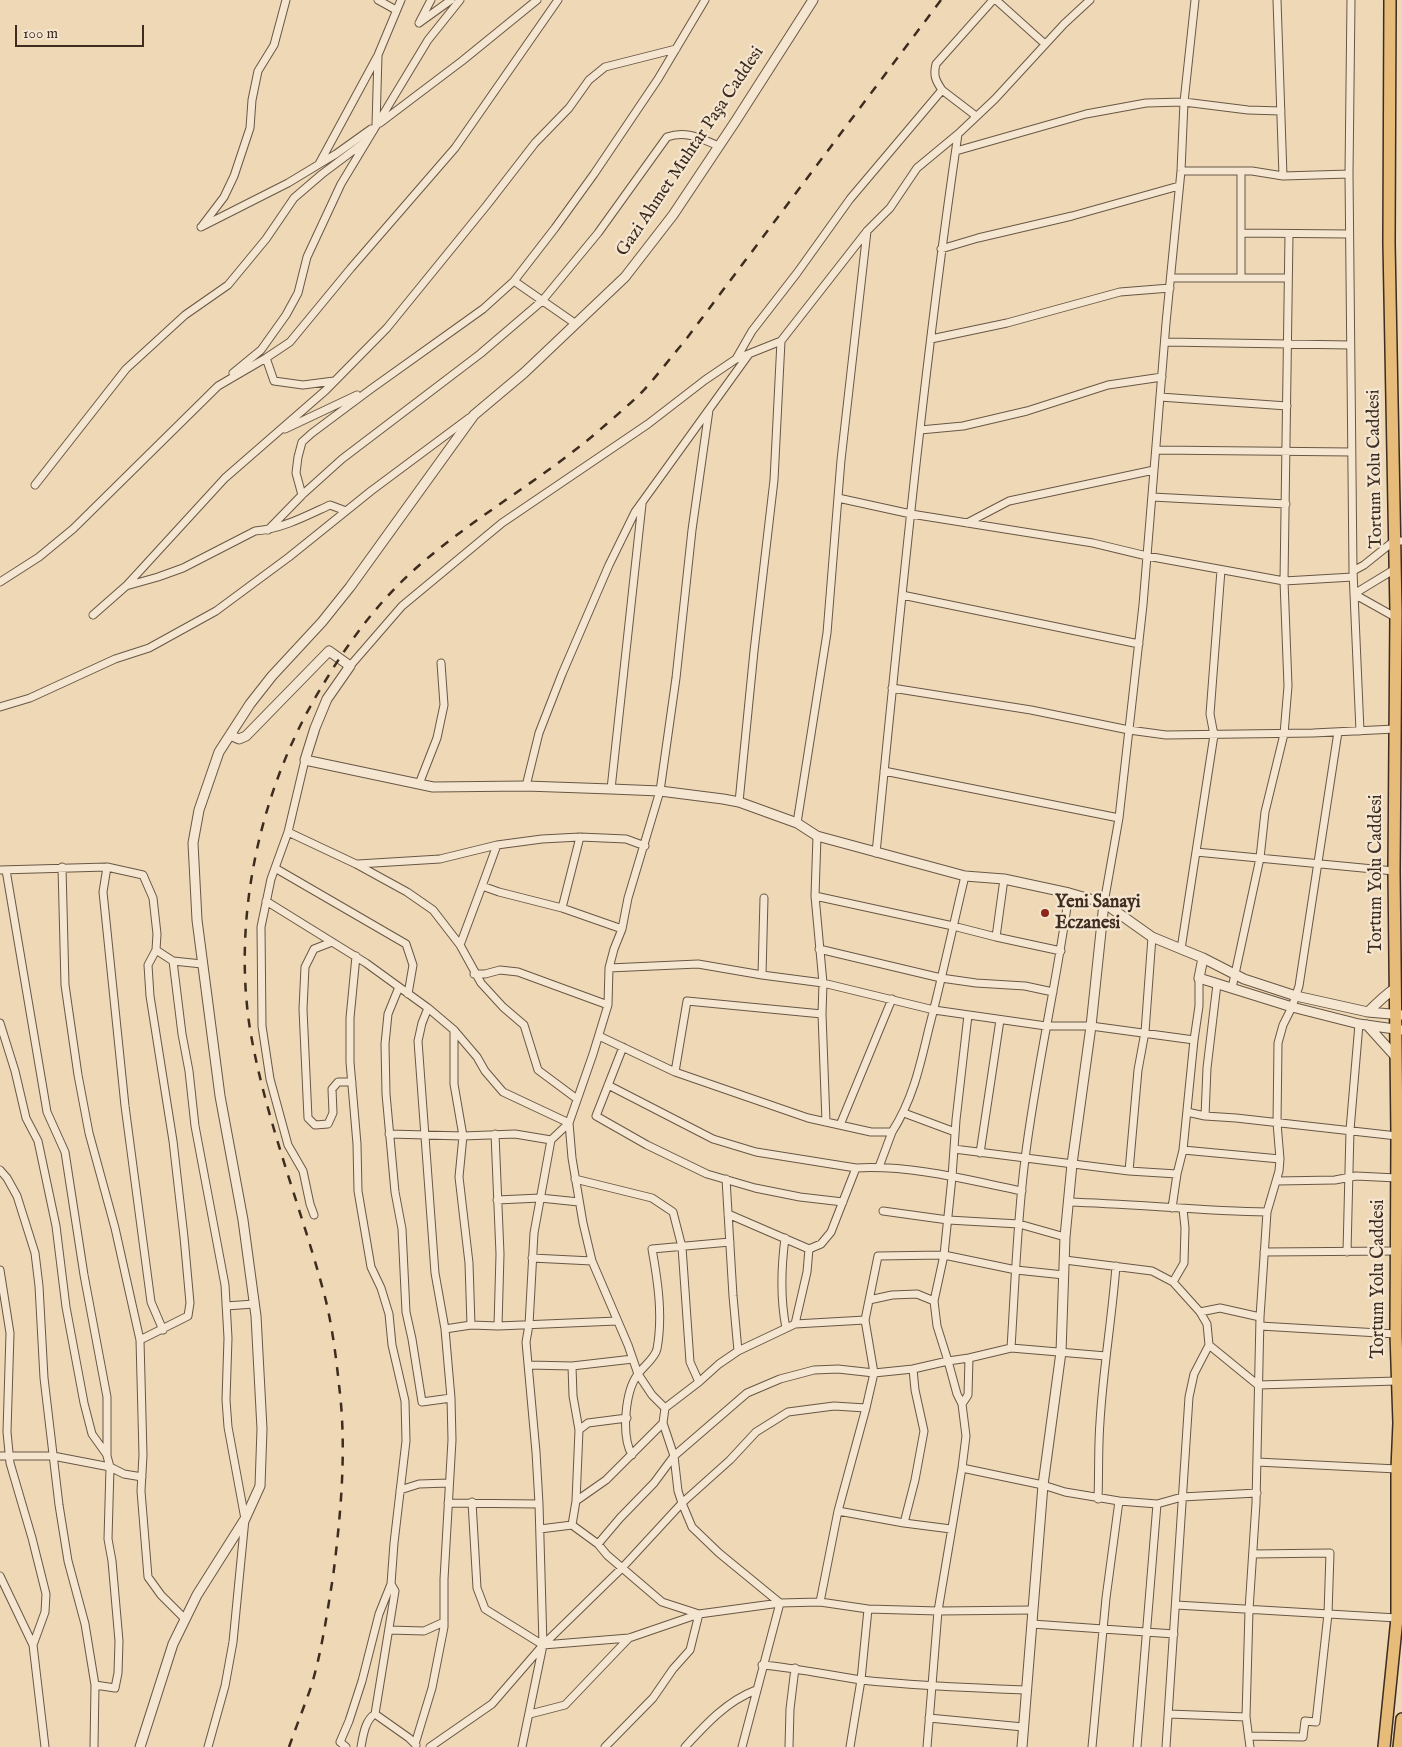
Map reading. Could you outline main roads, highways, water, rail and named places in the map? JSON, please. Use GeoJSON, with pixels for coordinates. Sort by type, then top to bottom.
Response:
{"type":"FeatureCollection","features":[{"type":"Feature","properties":{"kind":"highway","name":"Tortum Yolu Caddesi"},"geometry":{"type":"LineString","coordinates":[[1384,1747],[1397,1618],[1397,1468],[1399,1422],[1396,1334],[1397,1136],[1395,1056],[1399,1016],[1394,989],[1395,569],[1398,541],[1389,243],[1390,0]]}},
{"type":"Feature","properties":{"kind":"highway"},"geometry":{"type":"LineString","coordinates":[[1399,1747],[1402,1719]]}},
{"type":"Feature","properties":{"kind":"railway"},"geometry":{"type":"LineString","coordinates":[[289,1747],[311,1687],[326,1618],[338,1529],[343,1433],[332,1330],[316,1264],[266,1101],[251,1035],[246,991],[245,946],[248,901],[267,811],[282,768],[300,727],[321,688],[352,640],[375,610],[401,582],[436,551],[573,452],[643,391],[684,342],[941,0]]}},
{"type":"Feature","properties":{"kind":"place","name":"Yeni Sanayi Eczanesi"},"geometry":{"type":"Point","coordinates":[1045,913]}}]}
